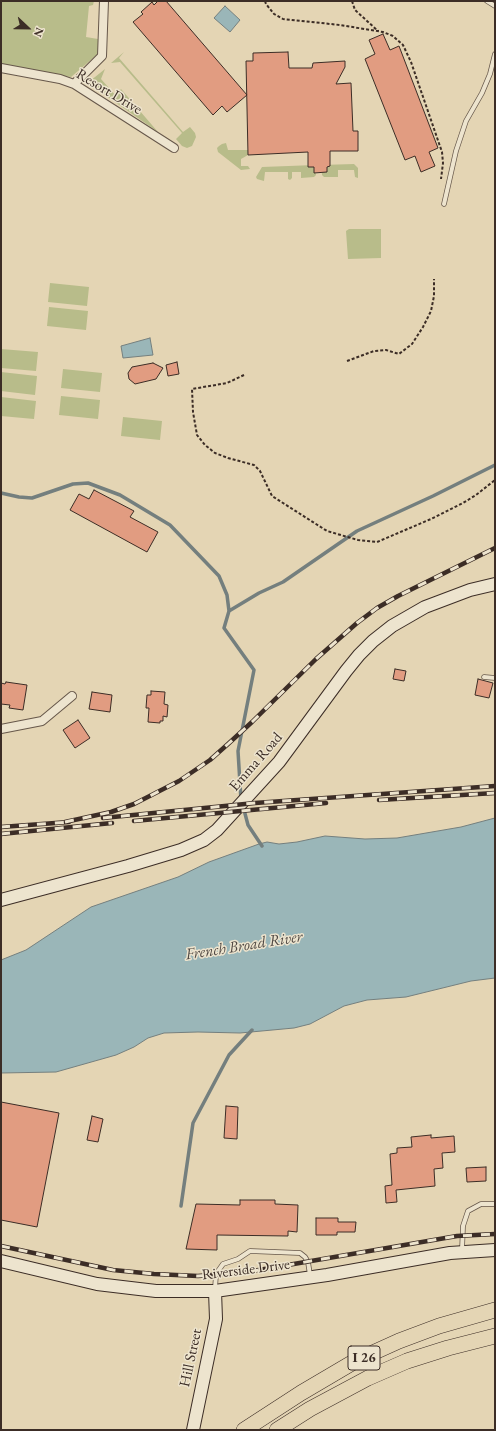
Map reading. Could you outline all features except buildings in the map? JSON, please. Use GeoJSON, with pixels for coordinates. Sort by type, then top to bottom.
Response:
{"type":"FeatureCollection","features":[{"type":"Feature","properties":{"kind":"highway","name":"I 26"},"geometry":{"type":"LineString","coordinates":[[244,1430],[357,1360],[399,1341],[440,1326],[495,1310]]}},
{"type":"Feature","properties":{"kind":"highway","name":"I 26"},"geometry":{"type":"LineString","coordinates":[[276,1430],[310,1409],[368,1378],[407,1361],[448,1348],[495,1336]]}},
{"type":"Feature","properties":{"kind":"main road","name":"Emma Road"},"geometry":{"type":"LineString","coordinates":[[1,900],[128,866],[180,850],[204,840],[217,830],[283,757],[346,671],[359,655],[374,641],[392,626],[425,607],[470,590],[495,584]]}},
{"type":"Feature","properties":{"kind":"main road","name":"Riverside Drive"},"geometry":{"type":"LineString","coordinates":[[1,1261],[97,1284],[156,1291],[215,1291],[311,1278],[450,1254],[495,1250]]}},
{"type":"Feature","properties":{"kind":"main road","name":"Hill Street"},"geometry":{"type":"LineString","coordinates":[[193,1430],[216,1319],[215,1291]]}},
{"type":"Feature","properties":{"kind":"street"},"geometry":{"type":"LineString","coordinates":[[74,84],[102,56],[104,1]]}},
{"type":"Feature","properties":{"kind":"street","name":"Resort Drive"},"geometry":{"type":"LineString","coordinates":[[1,68],[60,79],[74,84],[174,148]]}},
{"type":"Feature","properties":{"kind":"street"},"geometry":{"type":"LineString","coordinates":[[1,730],[42,721],[72,696]]}},
{"type":"Feature","properties":{"kind":"lane"},"geometry":{"type":"LineString","coordinates":[[487,1],[495,6]]}},
{"type":"Feature","properties":{"kind":"lane"},"geometry":{"type":"LineString","coordinates":[[444,204],[466,121],[482,93],[490,74],[495,54]]}},
{"type":"Feature","properties":{"kind":"lane"},"geometry":{"type":"LineString","coordinates":[[484,677],[495,678]]}},
{"type":"Feature","properties":{"kind":"lane"},"geometry":{"type":"LineString","coordinates":[[462,1253],[463,1226],[468,1211],[481,1204],[495,1204]]}},
{"type":"Feature","properties":{"kind":"lane"},"geometry":{"type":"LineString","coordinates":[[215,1291],[216,1274],[223,1264],[238,1259],[250,1251],[300,1253],[308,1262],[311,1278]]}},
{"type":"Feature","properties":{"kind":"path"},"geometry":{"type":"LineString","coordinates":[[265,1],[274,14],[284,19],[378,31],[393,36],[403,45],[411,62],[442,152],[443,163],[441,183]]}},
{"type":"Feature","properties":{"kind":"path"},"geometry":{"type":"LineString","coordinates":[[352,1],[355,10],[378,31]]}},
{"type":"Feature","properties":{"kind":"path"},"geometry":{"type":"LineString","coordinates":[[348,361],[374,351],[386,350],[399,354],[412,344],[431,311],[434,296],[434,279]]}},
{"type":"Feature","properties":{"kind":"path"},"geometry":{"type":"LineString","coordinates":[[244,375],[227,383],[192,389],[193,412],[197,435],[205,445],[215,453],[254,465],[260,471],[272,496],[327,531],[358,540],[377,542],[463,503],[495,480]]}},
{"type":"Feature","properties":{"kind":"green space"},"geometry":{"type":"Polygon","coordinates":[[[1,1],[94,1],[93,5],[89,6],[86,37],[98,39],[100,50],[99,53],[71,77],[1,68],[1,1]]]}},
{"type":"Feature","properties":{"kind":"green space"},"geometry":{"type":"Polygon","coordinates":[[[124,52],[119,58],[183,132],[190,127],[195,133],[196,137],[192,146],[187,148],[182,146],[176,139],[182,133],[120,62],[111,63],[124,52]]]}},
{"type":"Feature","properties":{"kind":"green space"},"geometry":{"type":"Polygon","coordinates":[[[105,69],[101,79],[116,96],[121,89],[158,132],[89,84],[90,81],[105,69]]]}},
{"type":"Feature","properties":{"kind":"green space"},"geometry":{"type":"Polygon","coordinates":[[[226,143],[228,150],[248,150],[248,155],[241,159],[241,166],[248,166],[250,169],[241,170],[218,152],[217,148],[226,143]]]}},
{"type":"Feature","properties":{"kind":"green space"},"geometry":{"type":"Polygon","coordinates":[[[354,164],[358,168],[358,178],[355,177],[354,170],[338,170],[338,177],[324,177],[322,175],[321,165],[354,164]]]}},
{"type":"Feature","properties":{"kind":"green space"},"geometry":{"type":"Polygon","coordinates":[[[315,165],[316,175],[314,177],[301,178],[301,172],[292,172],[292,178],[290,180],[288,179],[288,172],[265,172],[264,181],[257,179],[256,177],[262,167],[315,165]]]}},
{"type":"Feature","properties":{"kind":"green space"},"geometry":{"type":"Polygon","coordinates":[[[349,229],[381,229],[381,258],[348,259],[346,231],[349,229]]]}},
{"type":"Feature","properties":{"kind":"green space"},"geometry":{"type":"Polygon","coordinates":[[[50,283],[89,287],[87,306],[48,302],[50,283]]]}},
{"type":"Feature","properties":{"kind":"green space"},"geometry":{"type":"Polygon","coordinates":[[[49,307],[88,311],[86,330],[47,326],[49,307]]]}},
{"type":"Feature","properties":{"kind":"green space"},"geometry":{"type":"Polygon","coordinates":[[[1,349],[38,352],[36,371],[1,368],[1,349]]]}},
{"type":"Feature","properties":{"kind":"green space"},"geometry":{"type":"Polygon","coordinates":[[[63,369],[102,373],[100,392],[61,388],[63,369]]]}},
{"type":"Feature","properties":{"kind":"green space"},"geometry":{"type":"Polygon","coordinates":[[[1,372],[37,376],[35,395],[1,391],[1,372]]]}},
{"type":"Feature","properties":{"kind":"green space"},"geometry":{"type":"Polygon","coordinates":[[[61,396],[100,400],[98,419],[59,415],[61,396]]]}},
{"type":"Feature","properties":{"kind":"green space"},"geometry":{"type":"Polygon","coordinates":[[[1,397],[36,401],[34,419],[1,416],[1,397]]]}},
{"type":"Feature","properties":{"kind":"green space"},"geometry":{"type":"Polygon","coordinates":[[[123,417],[162,421],[160,440],[121,436],[123,417]]]}},
{"type":"Feature","properties":{"kind":"water"},"geometry":{"type":"Polygon","coordinates":[[[225,6],[240,20],[230,32],[214,18],[225,6]]]}},
{"type":"Feature","properties":{"kind":"water"},"geometry":{"type":"Polygon","coordinates":[[[150,338],[153,355],[123,358],[121,346],[150,338]]]}},
{"type":"Feature","properties":{"kind":"water","name":"French Broad River"},"geometry":{"type":"Polygon","coordinates":[[[495,818],[495,978],[471,981],[406,997],[367,1000],[344,1006],[310,1024],[294,1028],[240,1033],[164,1033],[148,1038],[134,1047],[116,1055],[56,1072],[1,1073],[1,960],[26,950],[91,907],[178,877],[209,862],[267,842],[279,844],[325,836],[365,839],[397,838],[461,827],[495,818]]]}},
{"type":"Feature","properties":{"kind":"waterway"},"geometry":{"type":"LineString","coordinates":[[229,611],[259,593],[283,582],[357,531],[433,496],[495,465]]}},
{"type":"Feature","properties":{"kind":"waterway"},"geometry":{"type":"LineString","coordinates":[[1,493],[32,498],[73,484],[88,483],[120,495],[170,525],[219,576],[227,595],[229,611],[224,628],[254,670],[238,751],[241,800]]}},
{"type":"Feature","properties":{"kind":"waterway"},"geometry":{"type":"LineString","coordinates":[[243,806],[248,825],[262,846]]}},
{"type":"Feature","properties":{"kind":"waterway"},"geometry":{"type":"LineString","coordinates":[[181,1206],[193,1123],[229,1055],[252,1030]]}},
{"type":"Feature","properties":{"kind":"railway"},"geometry":{"type":"LineString","coordinates":[[65,822],[111,812],[134,804],[179,781],[210,760],[252,722],[316,659],[357,623],[377,608],[495,548]]}},
{"type":"Feature","properties":{"kind":"railway"},"geometry":{"type":"LineString","coordinates":[[103,818],[255,803],[495,786]]}},
{"type":"Feature","properties":{"kind":"railway"},"geometry":{"type":"LineString","coordinates":[[379,800],[495,793]]}},
{"type":"Feature","properties":{"kind":"railway"},"geometry":{"type":"LineString","coordinates":[[134,821],[326,803]]}},
{"type":"Feature","properties":{"kind":"railway"},"geometry":{"type":"LineString","coordinates":[[1,827],[69,822]]}},
{"type":"Feature","properties":{"kind":"railway"},"geometry":{"type":"LineString","coordinates":[[1,834],[112,823]]}},
{"type":"Feature","properties":{"kind":"railway"},"geometry":{"type":"LineString","coordinates":[[1,1246],[113,1270],[198,1276],[247,1272],[457,1236],[495,1234]]}}]}
